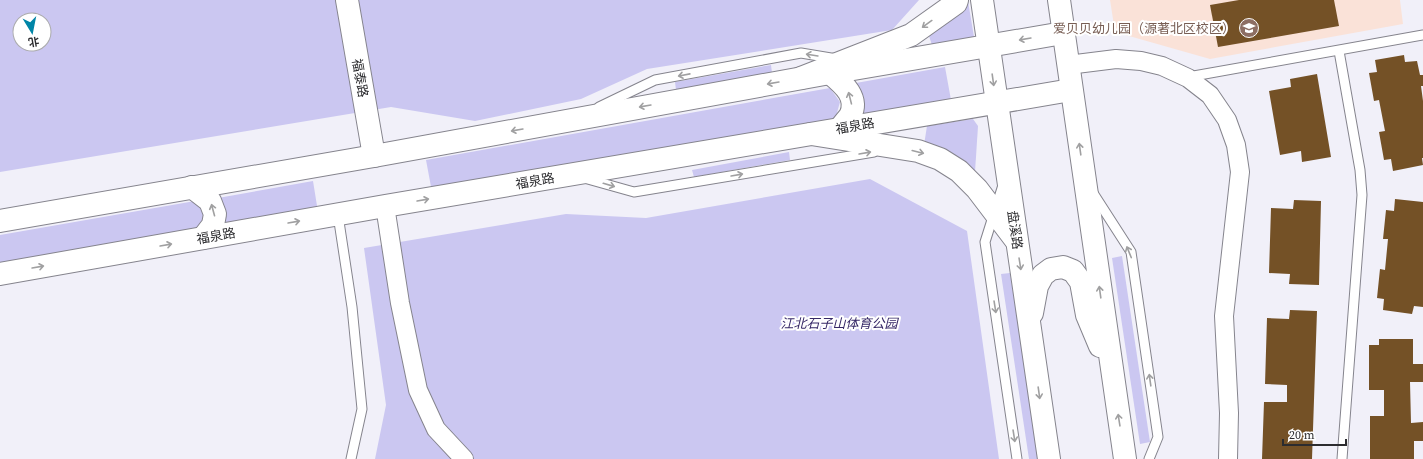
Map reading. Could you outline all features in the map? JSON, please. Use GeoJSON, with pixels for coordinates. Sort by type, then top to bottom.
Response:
{"type":"FeatureCollection","features":[{"type":"Feature","properties":{"kind":"main road","name":"福泰路"},"geometry":{"type":"LineString","coordinates":[[347,0],[374,156]]}},
{"type":"Feature","properties":{"kind":"main road"},"geometry":{"type":"LineString","coordinates":[[801,78],[911,35],[957,0]]}},
{"type":"Feature","properties":{"kind":"main road","name":"盘溪路"},"geometry":{"type":"LineString","coordinates":[[982,0],[1049,459]]}},
{"type":"Feature","properties":{"kind":"main road"},"geometry":{"type":"LineString","coordinates":[[1058,0],[1125,459]]}},
{"type":"Feature","properties":{"kind":"main road"},"geometry":{"type":"LineString","coordinates":[[0,221],[374,156],[801,78],[1063,33]]}},
{"type":"Feature","properties":{"kind":"main road"},"geometry":{"type":"LineString","coordinates":[[830,73],[846,86],[852,101],[850,115],[840,129]]}},
{"type":"Feature","properties":{"kind":"main road","name":"福泉路"},"geometry":{"type":"LineString","coordinates":[[0,274],[338,214],[1071,90]]}},
{"type":"Feature","properties":{"kind":"main road"},"geometry":{"type":"LineString","coordinates":[[811,134],[918,151],[940,159],[959,171],[977,189],[1016,241]]}},
{"type":"Feature","properties":{"kind":"main road"},"geometry":{"type":"LineString","coordinates":[[192,187],[210,201],[215,214],[213,225],[203,238]]}},
{"type":"Feature","properties":{"kind":"main road"},"geometry":{"type":"LineString","coordinates":[[1029,324],[1037,286],[1044,275],[1051,269],[1062,267],[1073,271],[1081,282],[1087,315],[1112,377]]}},
{"type":"Feature","properties":{"kind":"street"},"geometry":{"type":"LineString","coordinates":[[1068,65],[1116,59],[1141,61],[1162,66],[1188,78],[1210,95],[1227,120],[1236,145],[1240,172],[1224,316],[1229,413],[1228,459]]}},
{"type":"Feature","properties":{"kind":"street"},"geometry":{"type":"LineString","coordinates":[[385,206],[400,303],[418,390],[436,429],[464,459]]}},
{"type":"Feature","properties":{"kind":"lane"},"geometry":{"type":"LineString","coordinates":[[1188,78],[1423,35]]}},
{"type":"Feature","properties":{"kind":"lane"},"geometry":{"type":"LineString","coordinates":[[1339,50],[1360,170],[1362,195],[1342,459]]}},
{"type":"Feature","properties":{"kind":"lane"},"geometry":{"type":"LineString","coordinates":[[572,120],[655,80],[801,53],[878,65]]}},
{"type":"Feature","properties":{"kind":"lane"},"geometry":{"type":"LineString","coordinates":[[572,174],[634,192],[896,148]]}},
{"type":"Feature","properties":{"kind":"lane"},"geometry":{"type":"LineString","coordinates":[[1007,174],[985,242],[1017,459]]}},
{"type":"Feature","properties":{"kind":"lane"},"geometry":{"type":"LineString","coordinates":[[1084,180],[1131,252],[1158,437],[1149,459]]}},
{"type":"Feature","properties":{"kind":"lane"},"geometry":{"type":"LineString","coordinates":[[338,214],[352,307],[362,409],[351,459]]}},
{"type":"Feature","properties":{"kind":"shaded area","name":"爱贝贝幼儿园（源著北区校区）"},"geometry":{"type":"Polygon","coordinates":[[[1110,0],[1400,0],[1403,24],[1210,59],[1115,32],[1110,0]]]}},
{"type":"Feature","properties":{"kind":"green space"},"geometry":{"type":"Polygon","coordinates":[[[0,0],[919,0],[892,30],[647,69],[581,99],[475,121],[391,107],[0,172],[0,0]]]}},
{"type":"Feature","properties":{"kind":"green space"},"geometry":{"type":"Polygon","coordinates":[[[968,1],[974,37],[932,45],[928,33],[957,15],[968,1]]]}},
{"type":"Feature","properties":{"kind":"green space"},"geometry":{"type":"Polygon","coordinates":[[[771,65],[772,73],[676,90],[675,82],[771,65]]]}},
{"type":"Feature","properties":{"kind":"green space"},"geometry":{"type":"Polygon","coordinates":[[[945,67],[951,100],[861,117],[863,99],[856,83],[945,67]]]}},
{"type":"Feature","properties":{"kind":"green space"},"geometry":{"type":"Polygon","coordinates":[[[830,88],[840,102],[835,120],[432,192],[426,160],[830,88]]]}},
{"type":"Feature","properties":{"kind":"green space"},"geometry":{"type":"Polygon","coordinates":[[[973,119],[978,126],[975,172],[924,145],[927,126],[973,119]]]}},
{"type":"Feature","properties":{"kind":"green space"},"geometry":{"type":"Polygon","coordinates":[[[789,152],[790,160],[694,177],[692,170],[789,152]]]}},
{"type":"Feature","properties":{"kind":"green space","name":"江北石子山体育公园"},"geometry":{"type":"Polygon","coordinates":[[[870,179],[967,231],[999,459],[375,459],[386,405],[364,248],[566,214],[646,218],[870,179]]]}},
{"type":"Feature","properties":{"kind":"green space"},"geometry":{"type":"Polygon","coordinates":[[[313,181],[318,212],[224,228],[225,211],[218,198],[313,181]]]}},
{"type":"Feature","properties":{"kind":"green space"},"geometry":{"type":"Polygon","coordinates":[[[195,201],[205,216],[199,232],[0,267],[0,235],[195,201]]]}},
{"type":"Feature","properties":{"kind":"green space"},"geometry":{"type":"Polygon","coordinates":[[[1122,256],[1150,442],[1140,444],[1112,258],[1122,256]]]}},
{"type":"Feature","properties":{"kind":"green space"},"geometry":{"type":"Polygon","coordinates":[[[1010,273],[1039,459],[1029,459],[1001,274],[1010,273]]]}},
{"type":"Feature","properties":{"kind":"building"},"geometry":{"type":"Polygon","coordinates":[[[1239,0],[1334,0],[1339,26],[1218,47],[1210,5],[1239,0]]]}},
{"type":"Feature","properties":{"kind":"building"},"geometry":{"type":"Polygon","coordinates":[[[1404,55],[1405,62],[1417,61],[1420,75],[1423,75],[1423,86],[1421,86],[1423,101],[1423,165],[1393,171],[1391,159],[1384,160],[1379,132],[1385,131],[1379,100],[1374,101],[1369,73],[1377,72],[1375,60],[1404,55]]]}},
{"type":"Feature","properties":{"kind":"building"},"geometry":{"type":"Polygon","coordinates":[[[1317,74],[1331,157],[1302,162],[1301,151],[1280,155],[1269,91],[1291,87],[1290,79],[1317,74]]]}},
{"type":"Feature","properties":{"kind":"building"},"geometry":{"type":"Polygon","coordinates":[[[1395,199],[1423,202],[1423,307],[1414,306],[1412,314],[1383,310],[1384,299],[1377,298],[1380,269],[1385,270],[1388,239],[1383,239],[1386,210],[1394,211],[1395,199]]]}},
{"type":"Feature","properties":{"kind":"building"},"geometry":{"type":"Polygon","coordinates":[[[1294,200],[1321,201],[1319,285],[1289,284],[1290,274],[1269,273],[1271,208],[1293,209],[1294,200]]]}},
{"type":"Feature","properties":{"kind":"building"},"geometry":{"type":"Polygon","coordinates":[[[1290,310],[1317,311],[1312,459],[1262,459],[1264,402],[1287,402],[1287,385],[1265,384],[1267,318],[1289,319],[1290,310]]]}},
{"type":"Feature","properties":{"kind":"building"},"geometry":{"type":"Polygon","coordinates":[[[1379,339],[1413,339],[1413,364],[1423,364],[1423,382],[1410,382],[1411,423],[1423,422],[1423,441],[1414,441],[1414,459],[1370,459],[1370,416],[1384,416],[1384,390],[1369,390],[1369,345],[1379,345],[1379,339]]]}},
{"type":"Feature","properties":{"kind":"place","name":"爱贝贝幼儿园（源著北区校区）"},"geometry":{"type":"Point","coordinates":[1249,28]}}]}
